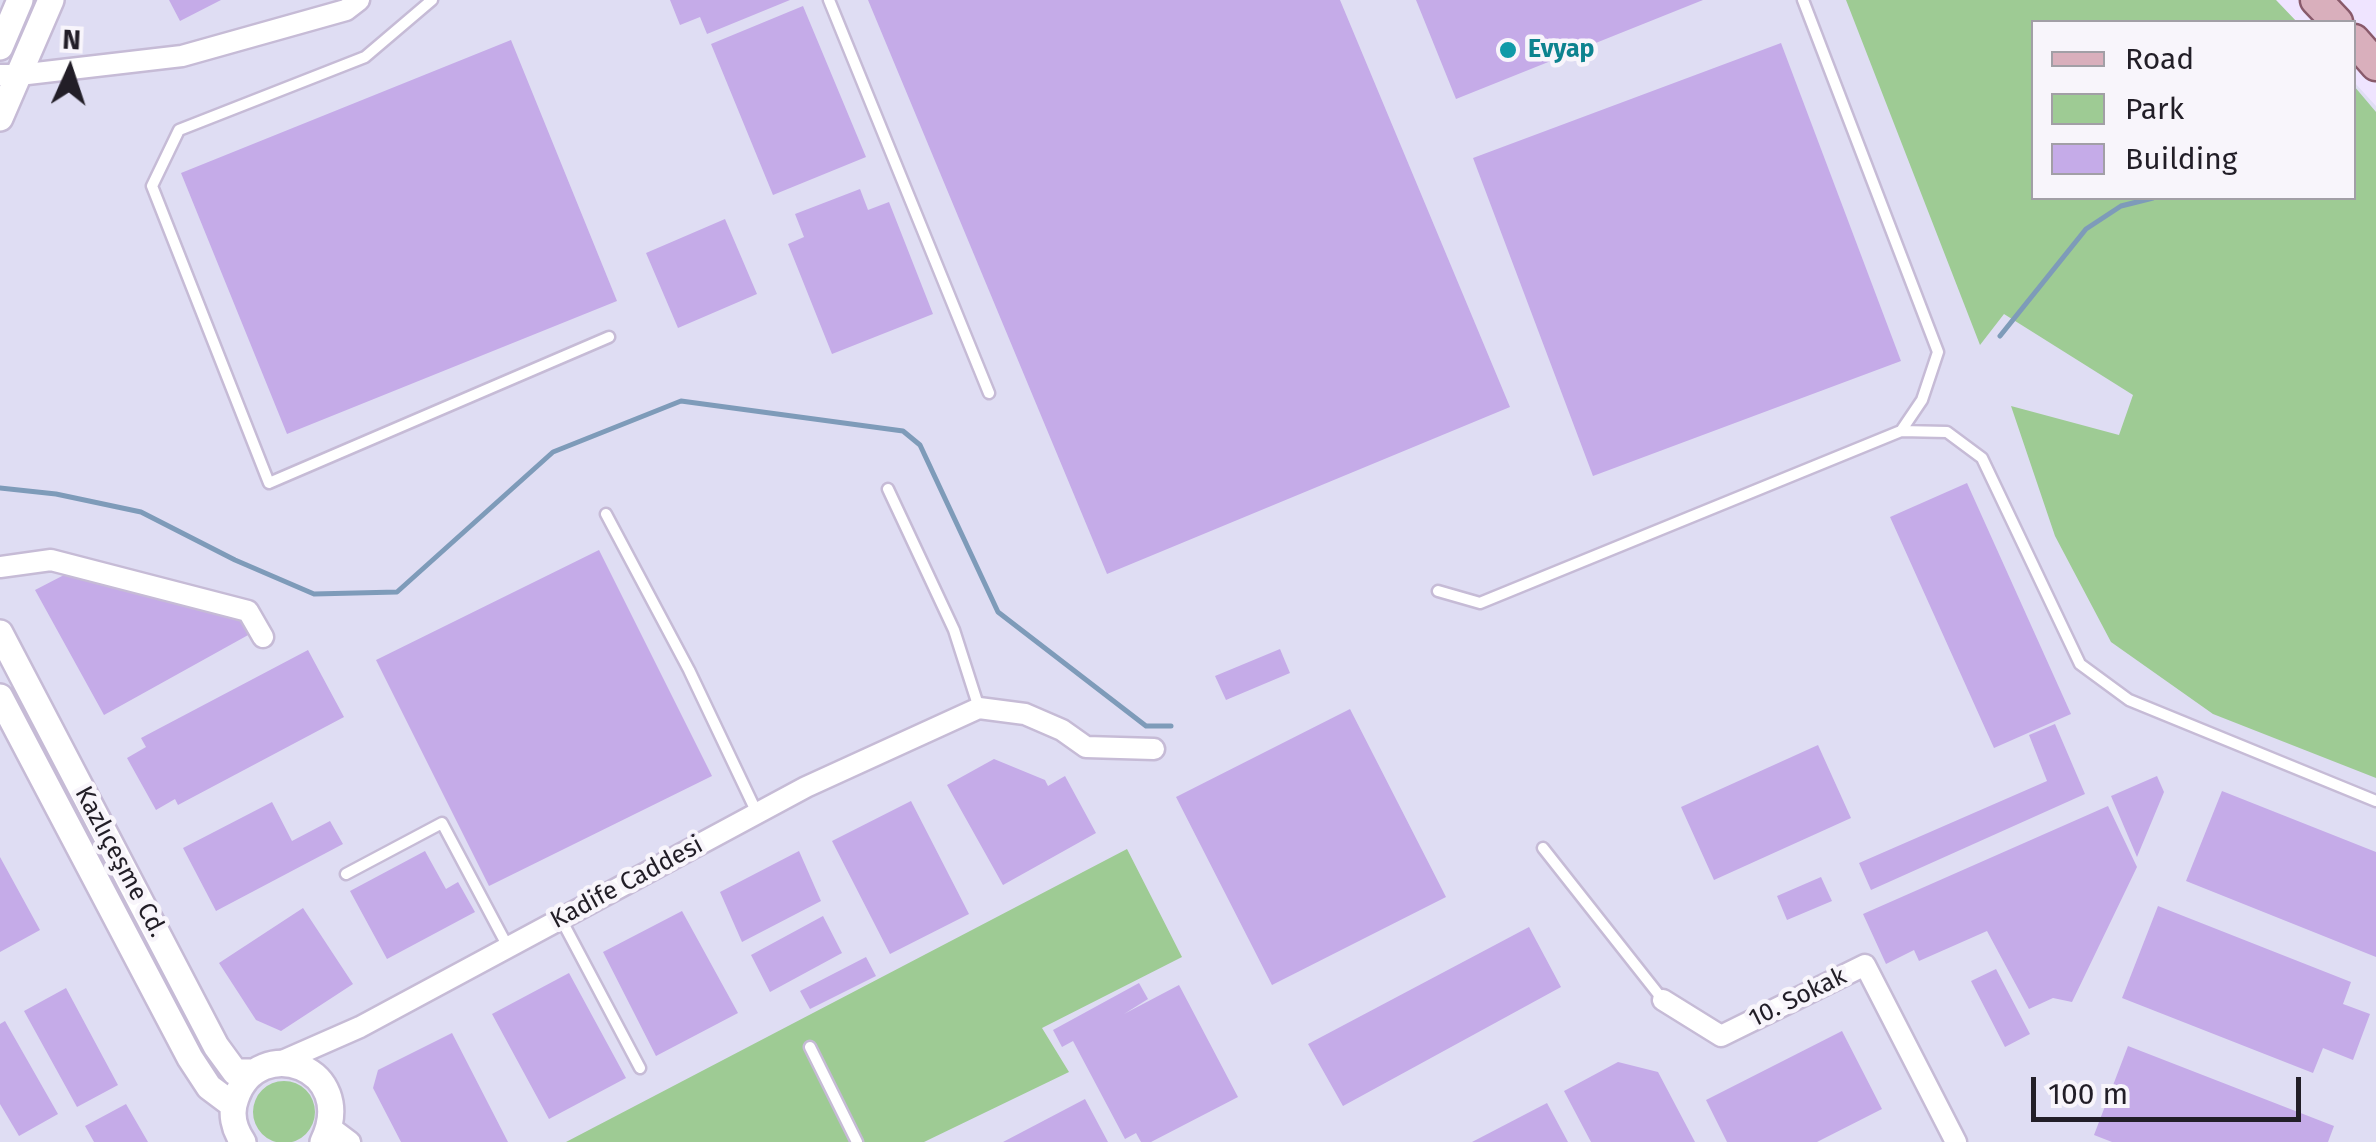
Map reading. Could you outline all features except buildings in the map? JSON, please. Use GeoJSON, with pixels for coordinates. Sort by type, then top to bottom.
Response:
{"type":"FeatureCollection","features":[{"type":"Feature","properties":{"kind":"main road"},"geometry":{"type":"LineString","coordinates":[[2316,0],[2335,20]]}},
{"type":"Feature","properties":{"kind":"main road"},"geometry":{"type":"LineString","coordinates":[[2356,42],[2376,64]]}},
{"type":"Feature","properties":{"kind":"street"},"geometry":{"type":"LineString","coordinates":[[0,47],[20,0]]}},
{"type":"Feature","properties":{"kind":"street"},"geometry":{"type":"LineString","coordinates":[[0,118],[9,76],[51,0]]}},
{"type":"Feature","properties":{"kind":"street"},"geometry":{"type":"LineString","coordinates":[[9,76],[182,56],[346,10],[358,0]]}},
{"type":"Feature","properties":{"kind":"street"},"geometry":{"type":"LineString","coordinates":[[0,567],[51,560],[248,611],[263,637]]}},
{"type":"Feature","properties":{"kind":"street","name":"Kazlıçeşme Cd."},"geometry":{"type":"LineString","coordinates":[[0,634],[216,1046],[235,1072],[266,1068]]}},
{"type":"Feature","properties":{"kind":"street"},"geometry":{"type":"LineString","coordinates":[[0,697],[190,1058],[209,1086],[234,1104]]}},
{"type":"Feature","properties":{"kind":"street"},"geometry":{"type":"LineString","coordinates":[[979,708],[1025,714],[1062,730],[1086,747],[1154,749]]}},
{"type":"Feature","properties":{"kind":"street","name":"Kadife Caddesi"},"geometry":{"type":"LineString","coordinates":[[266,1068],[360,1027],[806,787],[979,708]]}},
{"type":"Feature","properties":{"kind":"street","name":"10. Sokak"},"geometry":{"type":"LineString","coordinates":[[1662,1000],[1721,1036],[1864,965],[1956,1142]]}},
{"type":"Feature","properties":{"kind":"street"},"geometry":{"type":"LineString","coordinates":[[243,1142],[234,1121],[240,1086],[266,1068],[294,1064],[321,1081],[329,1095],[334,1137]]}},
{"type":"Feature","properties":{"kind":"lane"},"geometry":{"type":"LineString","coordinates":[[432,0],[364,57],[179,130],[152,186],[269,483],[609,337]]}},
{"type":"Feature","properties":{"kind":"lane"},"geometry":{"type":"LineString","coordinates":[[829,0],[989,393]]}},
{"type":"Feature","properties":{"kind":"lane"},"geometry":{"type":"LineString","coordinates":[[1802,0],[1938,352],[1922,400],[1901,431]]}},
{"type":"Feature","properties":{"kind":"lane"},"geometry":{"type":"LineString","coordinates":[[1438,591],[1480,603],[1901,431],[1946,432],[1982,458],[2080,664],[2129,700],[2376,801]]}},
{"type":"Feature","properties":{"kind":"lane"},"geometry":{"type":"LineString","coordinates":[[888,488],[954,630],[979,708]]}},
{"type":"Feature","properties":{"kind":"lane"},"geometry":{"type":"LineString","coordinates":[[606,514],[689,670],[757,813]]}},
{"type":"Feature","properties":{"kind":"lane"},"geometry":{"type":"LineString","coordinates":[[346,874],[442,823],[508,947]]}},
{"type":"Feature","properties":{"kind":"lane"},"geometry":{"type":"LineString","coordinates":[[1543,848],[1662,1000]]}},
{"type":"Feature","properties":{"kind":"lane"},"geometry":{"type":"LineString","coordinates":[[560,919],[640,1068]]}},
{"type":"Feature","properties":{"kind":"lane"},"geometry":{"type":"LineString","coordinates":[[810,1047],[857,1142]]}},
{"type":"Feature","properties":{"kind":"shaded area"},"geometry":{"type":"Polygon","coordinates":[[[0,0],[2276,0],[2295,20],[2031,20],[2031,200],[2356,200],[2356,84],[2376,106],[2376,1142],[0,1142],[0,0]]]}},
{"type":"Feature","properties":{"kind":"green space"},"geometry":{"type":"Polygon","coordinates":[[[1846,0],[2276,0],[2295,20],[2031,20],[2031,200],[2356,200],[2356,88],[2376,112],[2376,778],[2213,714],[2111,642],[2055,536],[2011,406],[2119,435],[2133,395],[2004,314],[1980,345],[1846,0]]]}},
{"type":"Feature","properties":{"kind":"green space"},"geometry":{"type":"Polygon","coordinates":[[[1127,849],[1182,957],[1042,1028],[1069,1072],[924,1142],[566,1142],[1127,849]]]}},
{"type":"Feature","properties":{"kind":"green space"},"geometry":{"type":"Polygon","coordinates":[[[284,1081],[306,1090],[315,1112],[306,1134],[284,1143],[262,1134],[253,1112],[262,1090],[284,1081]]]}},
{"type":"Feature","properties":{"kind":"waterway"},"geometry":{"type":"LineString","coordinates":[[2000,336],[2086,229],[2121,206],[2145,200]]}},
{"type":"Feature","properties":{"kind":"waterway"},"geometry":{"type":"LineString","coordinates":[[0,488],[56,494],[141,512],[235,560],[314,594],[397,592],[553,452],[681,401],[903,431],[920,445],[998,612],[1146,726],[1171,726]]}},
{"type":"Feature","properties":{"kind":"place","name":"Evyap"},"geometry":{"type":"Point","coordinates":[1508,50]}}]}
